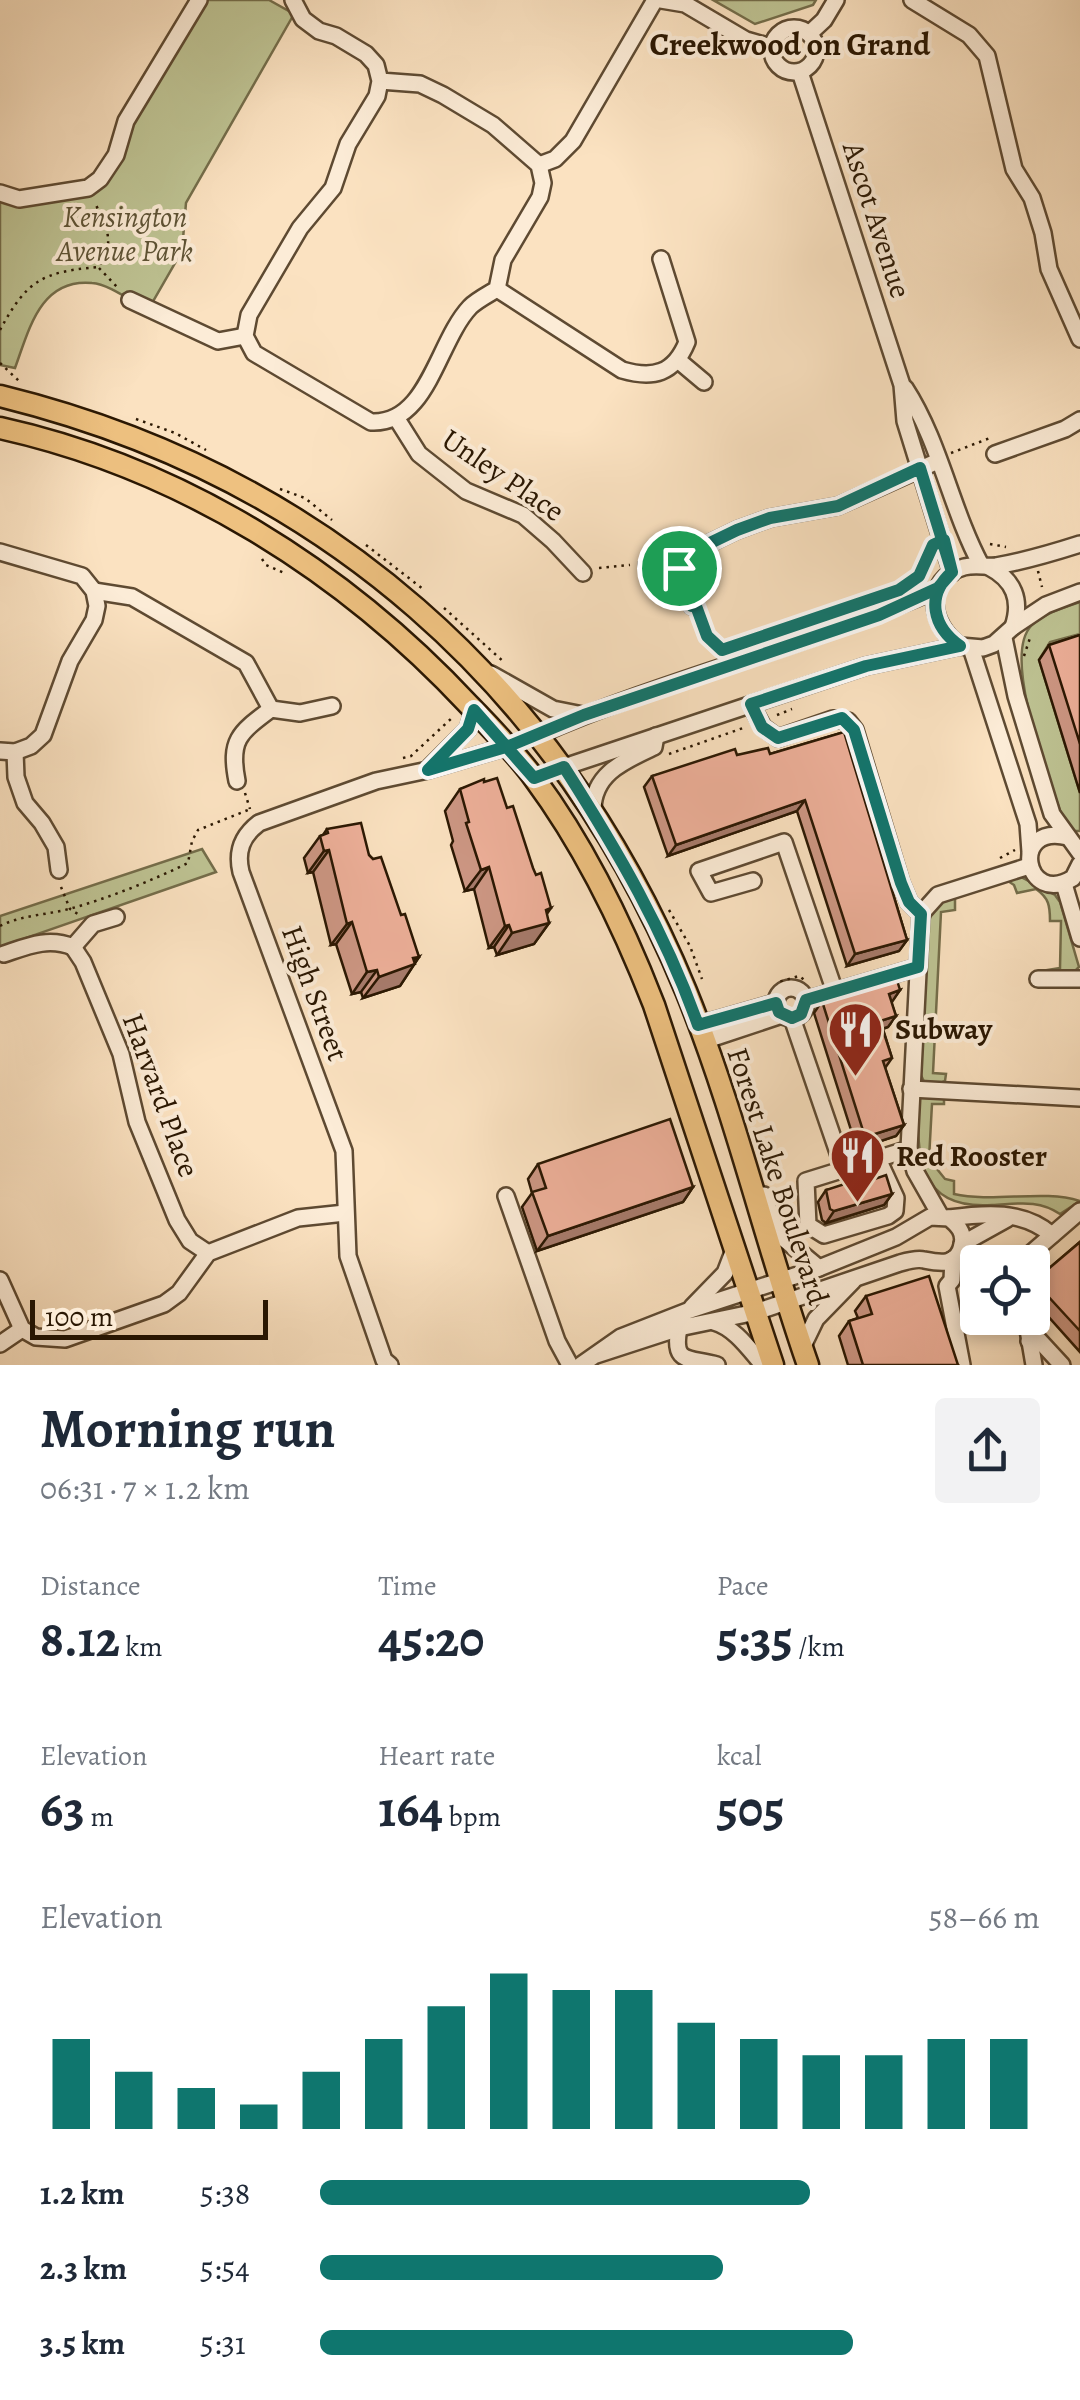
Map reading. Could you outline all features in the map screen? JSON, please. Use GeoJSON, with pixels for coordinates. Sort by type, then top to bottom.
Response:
{"type":"FeatureCollection","features":[{"type":"Feature","properties":{"kind":"main road","name":"Forest Lake Boulevard"},"geometry":{"type":"LineString","coordinates":[[0,396],[86,420],[174,453],[271,502],[373,571],[483,669],[564,767],[658,926],[701,1033],[804,1356]]}},
{"type":"Feature","properties":{"kind":"main road","name":"Forest Lake Boulevard"},"geometry":{"type":"LineString","coordinates":[[0,428],[94,455],[215,508],[274,541],[355,597],[432,665],[466,711],[509,746],[582,851],[634,953],[773,1365]]}},
{"type":"Feature","properties":{"kind":"main road"},"geometry":{"type":"LineString","coordinates":[[509,746],[536,736]]}},
{"type":"Feature","properties":{"kind":"main road"},"geometry":{"type":"LineString","coordinates":[[534,778],[564,767]]}},
{"type":"Feature","properties":{"kind":"street"},"geometry":{"type":"LineString","coordinates":[[0,192],[19,199],[88,188],[100,180],[116,154],[126,121],[199,0]]}},
{"type":"Feature","properties":{"kind":"street"},"geometry":{"type":"LineString","coordinates":[[293,0],[304,19],[319,31],[366,54],[376,65],[380,81],[377,96],[348,144],[333,188],[300,228],[249,316],[245,336],[254,353],[370,422],[397,420],[408,411],[470,306],[497,289],[503,260],[540,197],[542,183],[539,165],[493,125],[420,84],[380,81]]}},
{"type":"Feature","properties":{"kind":"street"},"geometry":{"type":"LineString","coordinates":[[539,165],[555,159],[573,141],[658,0],[684,4],[746,40],[771,47]]}},
{"type":"Feature","properties":{"kind":"street"},"geometry":{"type":"LineString","coordinates":[[810,33],[836,0]]}},
{"type":"Feature","properties":{"kind":"street"},"geometry":{"type":"LineString","coordinates":[[912,0],[970,35],[986,56],[1014,168],[1032,198],[1044,234],[1049,269],[1080,339]]}},
{"type":"Feature","properties":{"kind":"street"},"geometry":{"type":"LineString","coordinates":[[794,27],[810,33],[816,47],[813,62],[800,72],[786,72],[774,61],[771,47],[777,34],[794,27]]}},
{"type":"Feature","properties":{"kind":"street","name":"Ascot Avenue"},"geometry":{"type":"LineString","coordinates":[[800,72],[902,385],[905,421],[952,572]]}},
{"type":"Feature","properties":{"kind":"street"},"geometry":{"type":"LineString","coordinates":[[497,289],[622,370],[643,376],[660,374],[679,361],[687,342],[660,259]]}},
{"type":"Feature","properties":{"kind":"street"},"geometry":{"type":"LineString","coordinates":[[130,300],[218,341],[245,336]]}},
{"type":"Feature","properties":{"kind":"street"},"geometry":{"type":"LineString","coordinates":[[679,361],[704,382]]}},
{"type":"Feature","properties":{"kind":"street","name":"Ascot Avenue"},"geometry":{"type":"LineString","coordinates":[[902,385],[944,457],[965,535],[985,566]]}},
{"type":"Feature","properties":{"kind":"street","name":"Unley Place"},"geometry":{"type":"LineString","coordinates":[[397,420],[419,454],[466,491],[523,515],[583,573]]}},
{"type":"Feature","properties":{"kind":"street"},"geometry":{"type":"LineString","coordinates":[[995,454],[1080,420]]}},
{"type":"Feature","properties":{"kind":"street"},"geometry":{"type":"LineString","coordinates":[[647,564],[679,568],[708,544],[737,530],[770,518],[838,506],[944,457]]}},
{"type":"Feature","properties":{"kind":"street"},"geometry":{"type":"LineString","coordinates":[[536,736],[584,715],[879,615],[938,588],[952,572],[966,566],[1036,558],[1080,544]]}},
{"type":"Feature","properties":{"kind":"street"},"geometry":{"type":"LineString","coordinates":[[0,552],[82,576],[94,591],[97,606],[94,620],[70,661],[43,735],[31,746],[8,751],[25,804],[56,846],[59,870]]}},
{"type":"Feature","properties":{"kind":"street"},"geometry":{"type":"LineString","coordinates":[[985,566],[1002,574],[1017,598],[1018,613],[1008,632],[1016,696],[1052,814],[1080,851]]}},
{"type":"Feature","properties":{"kind":"street"},"geometry":{"type":"LineString","coordinates":[[679,568],[692,606]]}},
{"type":"Feature","properties":{"kind":"street"},"geometry":{"type":"LineString","coordinates":[[938,588],[934,605],[937,622],[946,636],[966,647],[1028,826],[1029,859],[1040,881],[1055,886],[1064,884],[1073,878],[1080,864]]}},
{"type":"Feature","properties":{"kind":"street"},"geometry":{"type":"LineString","coordinates":[[94,591],[132,597],[246,663],[271,709]]}},
{"type":"Feature","properties":{"kind":"street"},"geometry":{"type":"LineString","coordinates":[[564,767],[866,666],[994,644],[1046,606],[1080,592]]}},
{"type":"Feature","properties":{"kind":"street"},"geometry":{"type":"LineString","coordinates":[[483,669],[553,709],[584,715]]}},
{"type":"Feature","properties":{"kind":"street"},"geometry":{"type":"LineString","coordinates":[[751,704],[762,727],[778,738],[833,719],[848,721],[901,883],[909,902],[921,914]]}},
{"type":"Feature","properties":{"kind":"street"},"geometry":{"type":"LineString","coordinates":[[237,782],[232,756],[241,731],[271,709],[300,714],[332,706]]}},
{"type":"Feature","properties":{"kind":"street"},"geometry":{"type":"LineString","coordinates":[[428,770],[468,729],[466,711]]}},
{"type":"Feature","properties":{"kind":"street"},"geometry":{"type":"LineString","coordinates":[[593,812],[595,794],[612,767],[654,748],[656,736]]}},
{"type":"Feature","properties":{"kind":"street","name":"High Street"},"geometry":{"type":"LineString","coordinates":[[386,1363],[348,1256],[344,1151],[241,872],[240,848],[247,832],[259,823],[376,781],[509,746]]}},
{"type":"Feature","properties":{"kind":"street"},"geometry":{"type":"LineString","coordinates":[[962,1244],[960,1229],[932,1220],[922,1208],[925,1194],[910,1149],[921,914],[938,895],[1029,859],[1045,835],[1068,836]]}},
{"type":"Feature","properties":{"kind":"street"},"geometry":{"type":"LineString","coordinates":[[753,881],[711,892],[700,871],[784,842],[835,992]]}},
{"type":"Feature","properties":{"kind":"street"},"geometry":{"type":"LineString","coordinates":[[1064,884],[1080,938]]}},
{"type":"Feature","properties":{"kind":"street"},"geometry":{"type":"LineString","coordinates":[[4,954],[41,942],[73,947],[93,924],[116,917]]}},
{"type":"Feature","properties":{"kind":"street","name":"Harvard Place"},"geometry":{"type":"LineString","coordinates":[[73,947],[83,962],[120,1054],[138,1122],[177,1220],[190,1241],[208,1252]]}},
{"type":"Feature","properties":{"kind":"street"},"geometry":{"type":"LineString","coordinates":[[844,1170],[781,1008],[782,990],[835,992],[918,967]]}},
{"type":"Feature","properties":{"kind":"street"},"geometry":{"type":"LineString","coordinates":[[1038,979],[1080,980]]}},
{"type":"Feature","properties":{"kind":"street"},"geometry":{"type":"LineString","coordinates":[[701,1033],[781,1008],[801,1014],[808,992]]}},
{"type":"Feature","properties":{"kind":"street"},"geometry":{"type":"LineString","coordinates":[[911,1089],[1080,1098]]}},
{"type":"Feature","properties":{"kind":"street"},"geometry":{"type":"LineString","coordinates":[[878,1159],[897,1206],[888,1216],[824,1235],[808,1225],[806,1181],[910,1149]]}},
{"type":"Feature","properties":{"kind":"street"},"geometry":{"type":"LineString","coordinates":[[744,1168],[764,1193],[777,1233],[818,1268]]}},
{"type":"Feature","properties":{"kind":"street"},"geometry":{"type":"LineString","coordinates":[[506,1196],[556,1342],[570,1365]]}},
{"type":"Feature","properties":{"kind":"street"},"geometry":{"type":"LineString","coordinates":[[1041,1245],[1080,1212]]}},
{"type":"Feature","properties":{"kind":"street"},"geometry":{"type":"LineString","coordinates":[[0,1280],[22,1329],[36,1337],[65,1338],[164,1304],[179,1294],[208,1252],[298,1218],[345,1213]]}},
{"type":"Feature","properties":{"kind":"street"},"geometry":{"type":"LineString","coordinates":[[784,1292],[818,1268],[932,1220],[982,1214],[1028,1218],[1052,1235]]}},
{"type":"Feature","properties":{"kind":"street"},"geometry":{"type":"LineString","coordinates":[[947,1286],[952,1280],[953,1260],[962,1244],[1011,1217]]}},
{"type":"Feature","properties":{"kind":"street"},"geometry":{"type":"LineString","coordinates":[[932,1220],[913,1243],[940,1282],[947,1286],[962,1365]]}},
{"type":"Feature","properties":{"kind":"street"},"geometry":{"type":"LineString","coordinates":[[690,1310],[726,1273],[735,1247]]}},
{"type":"Feature","properties":{"kind":"street"},"geometry":{"type":"LineString","coordinates":[[596,1354],[713,1322],[784,1292],[856,1278],[900,1262],[945,1264],[953,1260]]}},
{"type":"Feature","properties":{"kind":"street"},"geometry":{"type":"LineString","coordinates":[[804,1356],[816,1319],[856,1278]]}},
{"type":"Feature","properties":{"kind":"street"},"geometry":{"type":"LineString","coordinates":[[581,1365],[622,1337],[690,1310],[753,1302]]}},
{"type":"Feature","properties":{"kind":"street"},"geometry":{"type":"LineString","coordinates":[[713,1322],[736,1335],[763,1365]]}},
{"type":"Feature","properties":{"kind":"street"},"geometry":{"type":"LineString","coordinates":[[680,1328],[676,1347],[688,1364],[717,1365]]}},
{"type":"Feature","properties":{"kind":"street"},"geometry":{"type":"LineString","coordinates":[[0,1344],[22,1329]]}},
{"type":"Feature","properties":{"kind":"street"},"geometry":{"type":"LineString","coordinates":[[1028,1335],[1034,1365]]}},
{"type":"Feature","properties":{"kind":"street"},"geometry":{"type":"LineString","coordinates":[[1029,1341],[1038,1339],[1062,1365]]}},
{"type":"Feature","properties":{"kind":"path"},"geometry":{"type":"LineString","coordinates":[[0,330],[16,300],[38,280],[65,270],[98,267],[108,254],[108,229],[88,188]]}},
{"type":"Feature","properties":{"kind":"path"},"geometry":{"type":"LineString","coordinates":[[98,267],[130,300]]}},
{"type":"Feature","properties":{"kind":"path"},"geometry":{"type":"LineString","coordinates":[[0,363],[10,376],[24,384]]}},
{"type":"Feature","properties":{"kind":"path"},"geometry":{"type":"LineString","coordinates":[[124,415],[175,433],[210,452]]}},
{"type":"Feature","properties":{"kind":"path"},"geometry":{"type":"LineString","coordinates":[[944,457],[984,438],[1004,439],[1012,448]]}},
{"type":"Feature","properties":{"kind":"path"},"geometry":{"type":"LineString","coordinates":[[279,488],[305,498],[336,524]]}},
{"type":"Feature","properties":{"kind":"path"},"geometry":{"type":"LineString","coordinates":[[965,535],[975,532],[981,541],[1018,548]]}},
{"type":"Feature","properties":{"kind":"path"},"geometry":{"type":"LineString","coordinates":[[899,590],[919,576],[933,545],[944,540]]}},
{"type":"Feature","properties":{"kind":"path"},"geometry":{"type":"LineString","coordinates":[[366,545],[424,589]]}},
{"type":"Feature","properties":{"kind":"path"},"geometry":{"type":"LineString","coordinates":[[260,554],[266,564],[288,574]]}},
{"type":"Feature","properties":{"kind":"path"},"geometry":{"type":"LineString","coordinates":[[1036,558],[1046,606]]}},
{"type":"Feature","properties":{"kind":"path"},"geometry":{"type":"LineString","coordinates":[[583,573],[610,566],[647,564]]}},
{"type":"Feature","properties":{"kind":"path"},"geometry":{"type":"LineString","coordinates":[[438,602],[510,666]]}},
{"type":"Feature","properties":{"kind":"path"},"geometry":{"type":"LineString","coordinates":[[692,606],[696,606],[707,636],[722,650]]}},
{"type":"Feature","properties":{"kind":"path"},"geometry":{"type":"LineString","coordinates":[[758,638],[828,614]]}},
{"type":"Feature","properties":{"kind":"path"},"geometry":{"type":"LineString","coordinates":[[1024,656],[1035,630]]}},
{"type":"Feature","properties":{"kind":"path"},"geometry":{"type":"LineString","coordinates":[[399,759],[411,756],[466,711]]}},
{"type":"Feature","properties":{"kind":"path"},"geometry":{"type":"LineString","coordinates":[[0,926],[70,908],[188,863],[198,830],[250,810],[237,782]]}},
{"type":"Feature","properties":{"kind":"path"},"geometry":{"type":"LineString","coordinates":[[988,862],[1017,849],[1020,830],[1028,826]]}},
{"type":"Feature","properties":{"kind":"path"},"geometry":{"type":"LineString","coordinates":[[59,870],[62,896],[70,908]]}},
{"type":"Feature","properties":{"kind":"path"},"geometry":{"type":"LineString","coordinates":[[781,1008],[778,982],[799,976],[808,992]]}},
{"type":"Feature","properties":{"kind":"green space","name":"Kensington Avenue Park"},"geometry":{"type":"Polygon","coordinates":[[[199,0],[269,0],[294,14],[186,203],[182,251],[148,310],[99,284],[74,284],[60,289],[39,309],[15,368],[0,365],[0,193],[19,199],[100,179],[199,0]]]}},
{"type":"Feature","properties":{"kind":"green space"},"geometry":{"type":"Polygon","coordinates":[[[713,0],[816,0],[813,5],[755,24],[713,0]]]}},
{"type":"Feature","properties":{"kind":"green space"},"geometry":{"type":"Polygon","coordinates":[[[1080,602],[1080,634],[1050,642],[1039,660],[1080,793],[1080,831],[1067,831],[1025,695],[1023,643],[1031,626],[1047,614],[1080,602]]]}},
{"type":"Feature","properties":{"kind":"green space"},"geometry":{"type":"Polygon","coordinates":[[[202,849],[216,872],[0,947],[0,916],[202,849]]]}},
{"type":"Feature","properties":{"kind":"green space"},"geometry":{"type":"Polygon","coordinates":[[[1019,876],[1055,895],[1060,902],[1079,967],[1073,973],[1047,974],[1047,970],[1060,968],[1061,921],[1050,921],[1048,903],[1036,889],[1017,893],[1008,881],[955,898],[955,910],[941,912],[933,1073],[946,1074],[945,1081],[925,1084],[920,1073],[928,925],[933,909],[943,899],[1019,876]]]}},
{"type":"Feature","properties":{"kind":"green space"},"geometry":{"type":"Polygon","coordinates":[[[919,1097],[944,1098],[944,1104],[932,1104],[929,1159],[945,1179],[954,1181],[954,1194],[1050,1196],[1080,1201],[1060,1214],[1035,1204],[967,1204],[949,1199],[935,1189],[921,1158],[919,1097]]]}},
{"type":"Feature","properties":{"kind":"building"},"geometry":{"type":"Polygon","coordinates":[[[1080,635],[1080,744],[1049,645],[1080,635]]]}},
{"type":"Feature","properties":{"kind":"building"},"geometry":{"type":"Polygon","coordinates":[[[844,732],[907,940],[855,954],[805,800],[676,845],[652,776],[735,749],[737,755],[768,748],[770,754],[844,732]]]}},
{"type":"Feature","properties":{"kind":"building"},"geometry":{"type":"Polygon","coordinates":[[[497,778],[507,808],[513,806],[536,875],[541,873],[551,908],[546,910],[549,923],[512,933],[509,925],[505,926],[489,867],[481,870],[460,789],[497,778]]]}},
{"type":"Feature","properties":{"kind":"building"},"geometry":{"type":"Polygon","coordinates":[[[361,823],[369,855],[373,859],[381,857],[419,957],[413,958],[415,964],[379,977],[377,970],[367,972],[352,922],[347,924],[329,850],[324,851],[320,836],[328,833],[327,829],[361,823]]]}},
{"type":"Feature","properties":{"kind":"building"},"geometry":{"type":"Polygon","coordinates":[[[896,977],[900,990],[889,994],[896,1016],[880,1021],[892,1058],[883,1061],[904,1125],[865,1137],[822,1001],[896,977]]]}},
{"type":"Feature","properties":{"kind":"building"},"geometry":{"type":"Polygon","coordinates":[[[670,1119],[693,1187],[548,1236],[532,1192],[546,1188],[538,1164],[670,1119]]]}},
{"type":"Feature","properties":{"kind":"building"},"geometry":{"type":"Polygon","coordinates":[[[886,1175],[892,1194],[830,1209],[826,1190],[886,1175]]]}},
{"type":"Feature","properties":{"kind":"building"},"geometry":{"type":"Polygon","coordinates":[[[1080,1242],[1080,1331],[1050,1298],[1050,1267],[1080,1242]]]}},
{"type":"Feature","properties":{"kind":"building"},"geometry":{"type":"Polygon","coordinates":[[[929,1276],[958,1365],[863,1365],[849,1321],[872,1314],[866,1296],[929,1276]]]}},
{"type":"Feature","properties":{"kind":"place","name":"Subway"},"geometry":{"type":"Point","coordinates":[856,1078]}},
{"type":"Feature","properties":{"kind":"place","name":"Red Rooster"},"geometry":{"type":"Point","coordinates":[857,1205]}},
{"type":"Feature","properties":{"kind":"district","name":"Creekwood on Grand"},"geometry":{"type":"Point","coordinates":[790,44]}},
{"type":"Feature","properties":{"kind":"route"},"geometry":{"type":"LineString","coordinates":[[679,568],[707,636],[722,650],[899,590],[919,576],[933,545],[944,540],[952,572],[944,580],[938,588],[934,605],[937,622],[946,636],[960,646],[866,666],[751,704],[762,727],[778,738],[842,718],[854,730],[901,883],[909,902],[921,914],[918,967],[806,1000],[801,1014],[792,1018],[779,1012],[776,1003],[698,1025],[658,926],[564,767],[534,778],[509,746],[474,710],[468,729],[428,770],[509,746],[584,715],[879,615],[938,588],[952,572],[944,540],[920,468],[838,506],[770,518],[737,530],[708,544],[679,568]]}}]}
